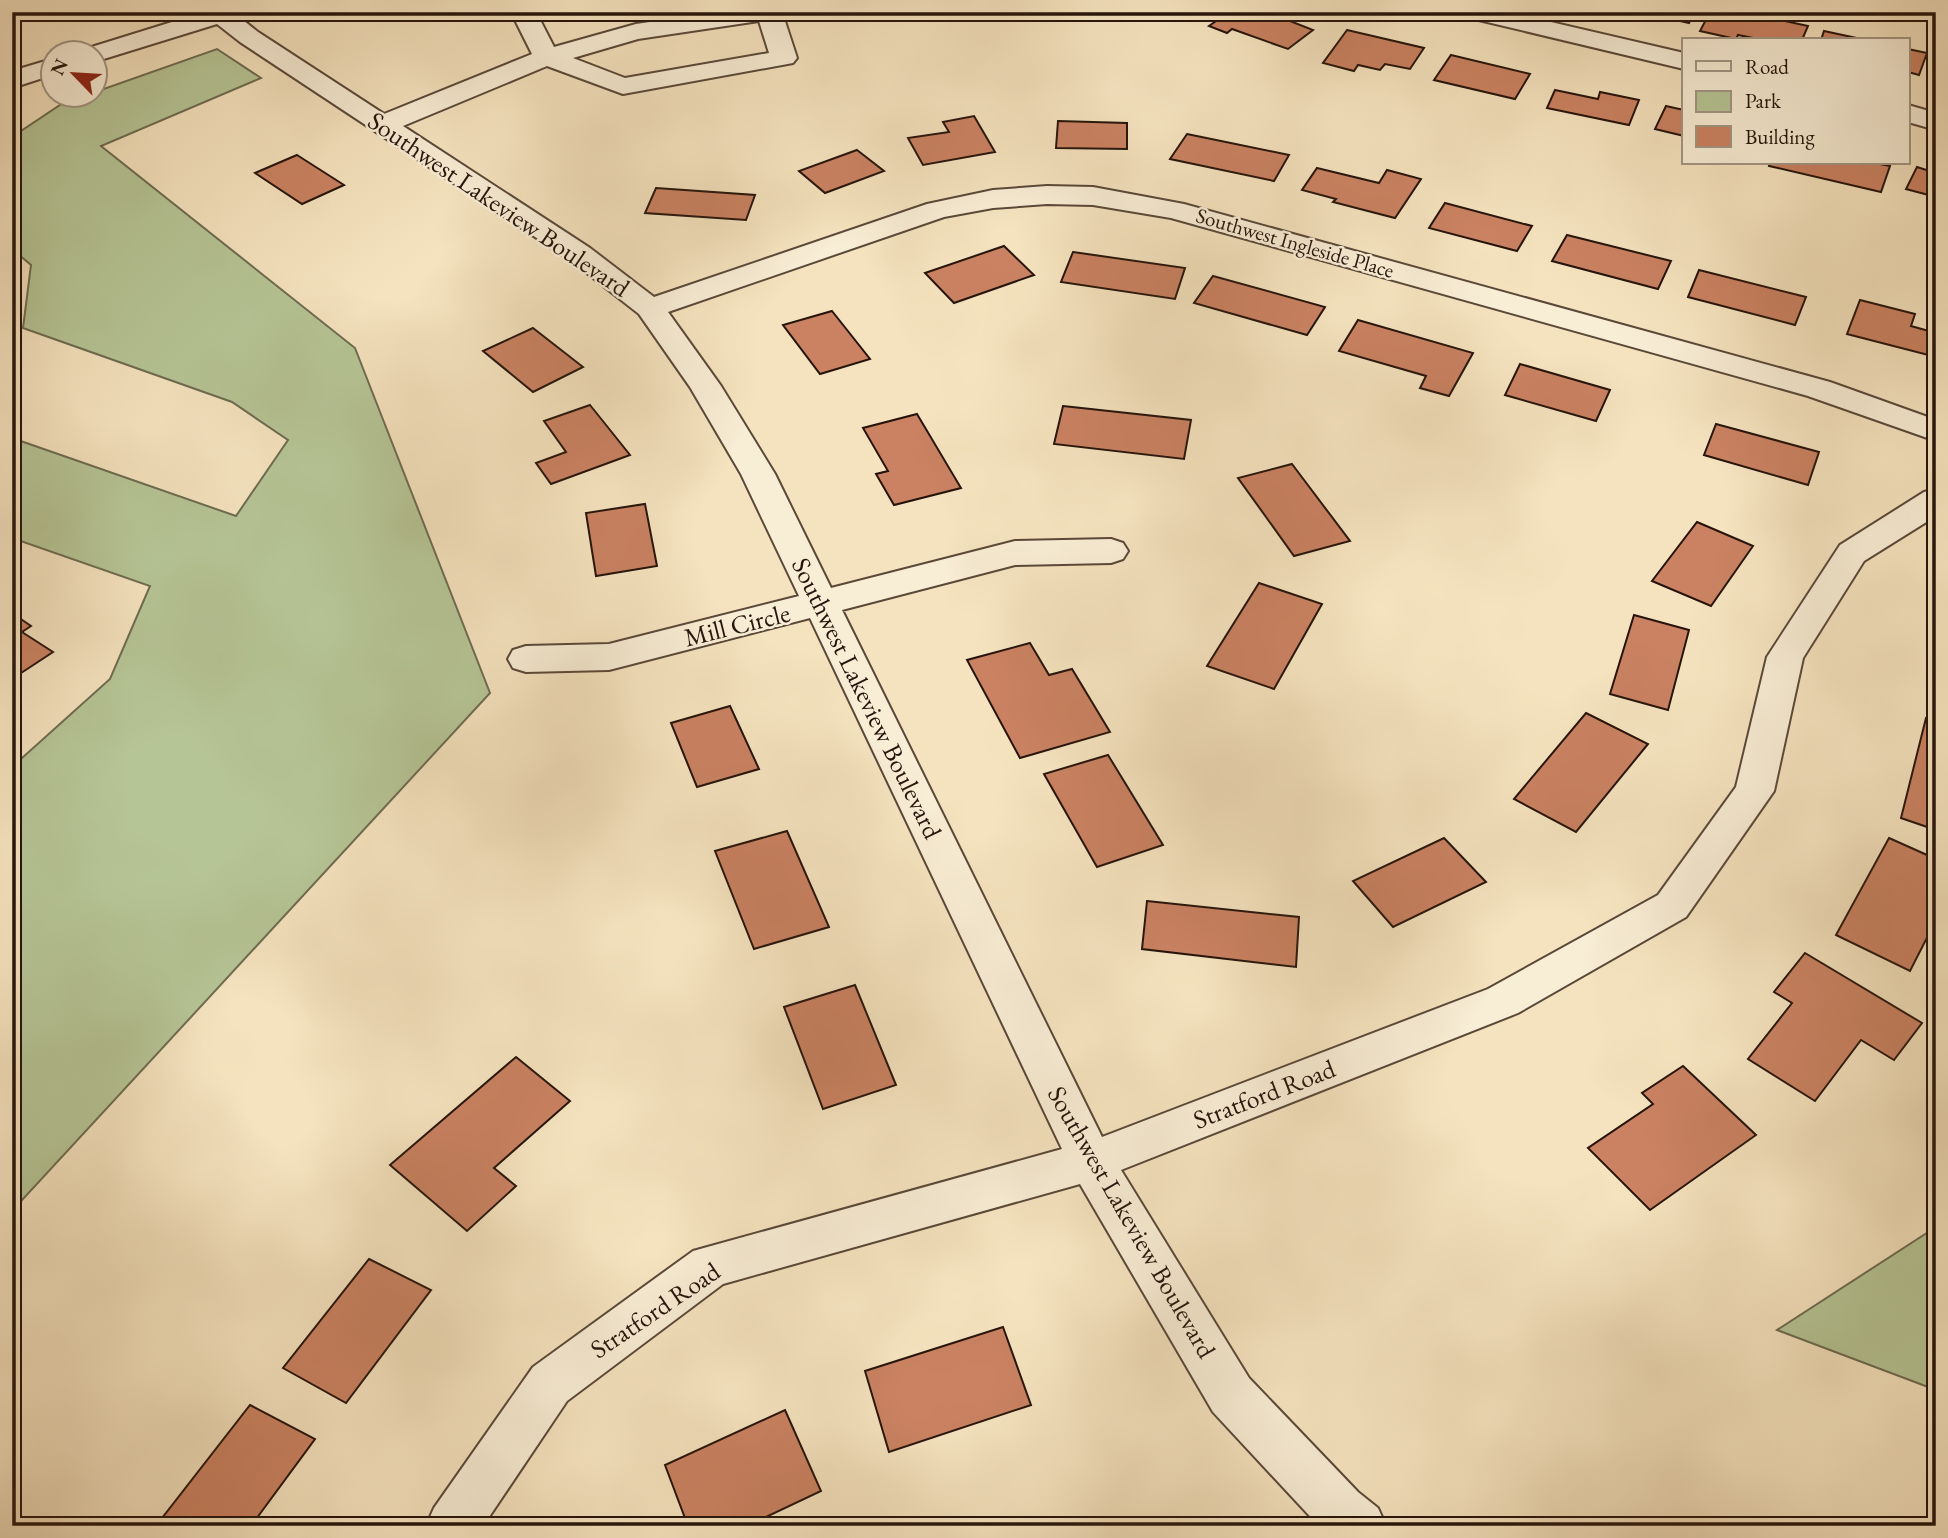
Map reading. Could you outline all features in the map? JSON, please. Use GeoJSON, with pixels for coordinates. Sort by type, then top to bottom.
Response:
{"type":"FeatureCollection","features":[{"type":"Feature","properties":{"kind":"street"},"geometry":{"type":"LineString","coordinates":[[383,124],[547,57],[630,22],[769,12],[784,58],[623,86],[547,57],[523,12]]}},
{"type":"Feature","properties":{"kind":"street"},"geometry":{"type":"LineString","coordinates":[[1475,12],[1682,61]]}},
{"type":"Feature","properties":{"kind":"street"},"geometry":{"type":"LineString","coordinates":[[108,50],[219,14]]}},
{"type":"Feature","properties":{"kind":"street","name":"Southwest Lakeview Boulevard"},"geometry":{"type":"LineString","coordinates":[[219,14],[249,37],[580,254],[650,308],[705,386],[758,474],[1091,1161],[1231,1395],[1340,1510],[1360,1526]]}},
{"type":"Feature","properties":{"kind":"street"},"geometry":{"type":"LineString","coordinates":[[12,80],[38,72]]}},
{"type":"Feature","properties":{"kind":"street"},"geometry":{"type":"LineString","coordinates":[[1910,114],[1936,122]]}},
{"type":"Feature","properties":{"kind":"street","name":"Southwest Ingleside Place"},"geometry":{"type":"LineString","coordinates":[[650,308],[937,210],[1007,198],[1093,196],[1174,209],[1819,389],[1936,431]]}},
{"type":"Feature","properties":{"kind":"street","name":"Stratford Road"},"geometry":{"type":"LineString","coordinates":[[452,1526],[550,1384],[710,1266],[1091,1161],[1503,1001],[1672,906],[1755,791],[1785,657],[1837,576],[1852,553],[1936,500]]}},
{"type":"Feature","properties":{"kind":"street","name":"Mill Circle"},"geometry":{"type":"LineString","coordinates":[[526,659],[609,657],[1015,553],[1111,551]]}},
{"type":"Feature","properties":{"kind":"green space"},"geometry":{"type":"Polygon","coordinates":[[[217,49],[261,78],[101,146],[355,348],[490,693],[12,1211],[12,767],[110,679],[150,586],[12,538],[12,438],[236,516],[288,440],[232,402],[23,328],[31,265],[12,249],[12,137],[56,108],[108,108],[108,87],[217,49]]]}},
{"type":"Feature","properties":{"kind":"green space"},"geometry":{"type":"Polygon","coordinates":[[[1936,1227],[1936,1390],[1777,1330],[1936,1227]]]}},
{"type":"Feature","properties":{"kind":"building"},"geometry":{"type":"Polygon","coordinates":[[[1229,12],[1267,12],[1313,30],[1288,49],[1232,29],[1227,33],[1209,26],[1229,12]]]}},
{"type":"Feature","properties":{"kind":"building"},"geometry":{"type":"Polygon","coordinates":[[[1642,12],[1694,12],[1689,23],[1642,12]]]}},
{"type":"Feature","properties":{"kind":"building"},"geometry":{"type":"Polygon","coordinates":[[[1710,12],[1743,12],[1808,26],[1803,38],[1753,38],[1738,35],[1732,38],[1700,31],[1710,12]]]}},
{"type":"Feature","properties":{"kind":"building"},"geometry":{"type":"Polygon","coordinates":[[[1347,30],[1424,48],[1410,69],[1385,64],[1380,70],[1358,65],[1354,71],[1323,63],[1347,30]]]}},
{"type":"Feature","properties":{"kind":"building"},"geometry":{"type":"Polygon","coordinates":[[[1824,31],[1857,38],[1822,38],[1824,31]]]}},
{"type":"Feature","properties":{"kind":"building"},"geometry":{"type":"Polygon","coordinates":[[[1910,49],[1927,53],[1919,75],[1910,73],[1910,49]]]}},
{"type":"Feature","properties":{"kind":"building"},"geometry":{"type":"Polygon","coordinates":[[[1451,55],[1530,74],[1515,99],[1434,80],[1451,55]]]}},
{"type":"Feature","properties":{"kind":"building"},"geometry":{"type":"Polygon","coordinates":[[[1555,90],[1598,99],[1600,92],[1639,100],[1629,125],[1547,108],[1555,90]]]}},
{"type":"Feature","properties":{"kind":"building"},"geometry":{"type":"Polygon","coordinates":[[[1666,106],[1682,110],[1682,136],[1655,129],[1666,106]]]}},
{"type":"Feature","properties":{"kind":"building"},"geometry":{"type":"Polygon","coordinates":[[[974,116],[995,152],[923,165],[908,138],[949,132],[943,122],[974,116]]]}},
{"type":"Feature","properties":{"kind":"building"},"geometry":{"type":"Polygon","coordinates":[[[1058,121],[1127,123],[1127,149],[1056,148],[1058,121]]]}},
{"type":"Feature","properties":{"kind":"building"},"geometry":{"type":"Polygon","coordinates":[[[1187,134],[1289,155],[1274,181],[1170,159],[1187,134]]]}},
{"type":"Feature","properties":{"kind":"building"},"geometry":{"type":"Polygon","coordinates":[[[857,150],[884,171],[825,193],[799,171],[857,150]]]}},
{"type":"Feature","properties":{"kind":"building"},"geometry":{"type":"Polygon","coordinates":[[[297,155],[344,185],[302,204],[255,173],[297,155]]]}},
{"type":"Feature","properties":{"kind":"building"},"geometry":{"type":"Polygon","coordinates":[[[1880,164],[1890,166],[1881,192],[1769,166],[1880,164]]]}},
{"type":"Feature","properties":{"kind":"building"},"geometry":{"type":"Polygon","coordinates":[[[1917,167],[1936,173],[1936,197],[1906,189],[1917,167]]]}},
{"type":"Feature","properties":{"kind":"building"},"geometry":{"type":"Polygon","coordinates":[[[1317,168],[1379,183],[1387,170],[1421,179],[1395,218],[1333,202],[1336,199],[1302,190],[1317,168]]]}},
{"type":"Feature","properties":{"kind":"building"},"geometry":{"type":"Polygon","coordinates":[[[656,188],[755,195],[746,220],[645,213],[656,188]]]}},
{"type":"Feature","properties":{"kind":"building"},"geometry":{"type":"Polygon","coordinates":[[[1445,203],[1532,226],[1517,251],[1429,228],[1445,203]]]}},
{"type":"Feature","properties":{"kind":"building"},"geometry":{"type":"Polygon","coordinates":[[[1567,235],[1671,261],[1658,289],[1552,261],[1567,235]]]}},
{"type":"Feature","properties":{"kind":"building"},"geometry":{"type":"Polygon","coordinates":[[[1004,246],[1034,275],[954,303],[925,273],[1004,246]]]}},
{"type":"Feature","properties":{"kind":"building"},"geometry":{"type":"Polygon","coordinates":[[[1073,252],[1185,268],[1175,299],[1061,282],[1073,252]]]}},
{"type":"Feature","properties":{"kind":"building"},"geometry":{"type":"Polygon","coordinates":[[[1699,270],[1806,297],[1795,325],[1688,297],[1699,270]]]}},
{"type":"Feature","properties":{"kind":"building"},"geometry":{"type":"Polygon","coordinates":[[[1213,276],[1325,307],[1307,335],[1194,303],[1213,276]]]}},
{"type":"Feature","properties":{"kind":"building"},"geometry":{"type":"Polygon","coordinates":[[[1860,300],[1915,314],[1911,326],[1936,333],[1936,357],[1847,334],[1860,300]]]}},
{"type":"Feature","properties":{"kind":"building"},"geometry":{"type":"Polygon","coordinates":[[[832,311],[870,359],[820,374],[783,325],[832,311]]]}},
{"type":"Feature","properties":{"kind":"building"},"geometry":{"type":"Polygon","coordinates":[[[1358,320],[1473,353],[1449,396],[1420,388],[1426,376],[1339,351],[1358,320]]]}},
{"type":"Feature","properties":{"kind":"building"},"geometry":{"type":"Polygon","coordinates":[[[533,328],[583,367],[533,392],[483,351],[533,328]]]}},
{"type":"Feature","properties":{"kind":"building"},"geometry":{"type":"Polygon","coordinates":[[[1520,364],[1610,390],[1596,421],[1505,395],[1520,364]]]}},
{"type":"Feature","properties":{"kind":"building"},"geometry":{"type":"Polygon","coordinates":[[[590,405],[630,455],[551,484],[536,463],[566,452],[544,421],[590,405]]]}},
{"type":"Feature","properties":{"kind":"building"},"geometry":{"type":"Polygon","coordinates":[[[1063,406],[1191,420],[1184,459],[1054,444],[1063,406]]]}},
{"type":"Feature","properties":{"kind":"building"},"geometry":{"type":"Polygon","coordinates":[[[917,414],[961,488],[894,505],[876,474],[888,471],[863,428],[917,414]]]}},
{"type":"Feature","properties":{"kind":"building"},"geometry":{"type":"Polygon","coordinates":[[[1716,424],[1819,452],[1808,485],[1704,455],[1716,424]]]}},
{"type":"Feature","properties":{"kind":"building"},"geometry":{"type":"Polygon","coordinates":[[[1292,464],[1350,541],[1294,556],[1238,478],[1292,464]]]}},
{"type":"Feature","properties":{"kind":"building"},"geometry":{"type":"Polygon","coordinates":[[[645,504],[657,566],[596,576],[586,513],[645,504]]]}},
{"type":"Feature","properties":{"kind":"building"},"geometry":{"type":"Polygon","coordinates":[[[1697,522],[1753,546],[1711,606],[1652,581],[1697,522]]]}},
{"type":"Feature","properties":{"kind":"building"},"geometry":{"type":"Polygon","coordinates":[[[1259,583],[1322,604],[1274,689],[1207,666],[1259,583]]]}},
{"type":"Feature","properties":{"kind":"building"},"geometry":{"type":"Polygon","coordinates":[[[12,613],[31,626],[22,632],[53,652],[12,679],[12,613]]]}},
{"type":"Feature","properties":{"kind":"building"},"geometry":{"type":"Polygon","coordinates":[[[1634,615],[1689,630],[1668,710],[1610,694],[1634,615]]]}},
{"type":"Feature","properties":{"kind":"building"},"geometry":{"type":"Polygon","coordinates":[[[1030,643],[1049,675],[1072,669],[1110,732],[1020,758],[967,660],[1030,643]]]}},
{"type":"Feature","properties":{"kind":"building"},"geometry":{"type":"Polygon","coordinates":[[[730,706],[759,769],[697,787],[671,723],[730,706]]]}},
{"type":"Feature","properties":{"kind":"building"},"geometry":{"type":"Polygon","coordinates":[[[1586,713],[1648,744],[1576,832],[1514,799],[1586,713]]]}},
{"type":"Feature","properties":{"kind":"building"},"geometry":{"type":"Polygon","coordinates":[[[1926,718],[1936,721],[1936,830],[1901,818],[1926,718]]]}},
{"type":"Feature","properties":{"kind":"building"},"geometry":{"type":"Polygon","coordinates":[[[1108,755],[1163,845],[1097,867],[1044,774],[1108,755]]]}},
{"type":"Feature","properties":{"kind":"building"},"geometry":{"type":"Polygon","coordinates":[[[787,831],[829,927],[754,949],[715,851],[787,831]]]}},
{"type":"Feature","properties":{"kind":"building"},"geometry":{"type":"Polygon","coordinates":[[[1444,838],[1486,882],[1393,927],[1353,881],[1444,838]]]}},
{"type":"Feature","properties":{"kind":"building"},"geometry":{"type":"Polygon","coordinates":[[[1889,838],[1936,859],[1936,920],[1910,971],[1836,935],[1889,838]]]}},
{"type":"Feature","properties":{"kind":"building"},"geometry":{"type":"Polygon","coordinates":[[[1147,901],[1299,917],[1296,967],[1142,949],[1147,901]]]}},
{"type":"Feature","properties":{"kind":"building"},"geometry":{"type":"Polygon","coordinates":[[[1805,953],[1922,1023],[1894,1060],[1861,1040],[1815,1101],[1748,1059],[1792,1003],[1774,992],[1805,953]]]}},
{"type":"Feature","properties":{"kind":"building"},"geometry":{"type":"Polygon","coordinates":[[[855,985],[896,1085],[823,1109],[784,1007],[855,985]]]}},
{"type":"Feature","properties":{"kind":"building"},"geometry":{"type":"Polygon","coordinates":[[[516,1057],[570,1101],[494,1168],[516,1186],[467,1231],[390,1165],[516,1057]]]}},
{"type":"Feature","properties":{"kind":"building"},"geometry":{"type":"Polygon","coordinates":[[[1683,1066],[1756,1135],[1650,1210],[1588,1148],[1653,1104],[1642,1093],[1683,1066]]]}},
{"type":"Feature","properties":{"kind":"building"},"geometry":{"type":"Polygon","coordinates":[[[369,1259],[431,1290],[346,1403],[283,1368],[369,1259]]]}},
{"type":"Feature","properties":{"kind":"building"},"geometry":{"type":"Polygon","coordinates":[[[1003,1327],[1031,1405],[889,1452],[865,1371],[1003,1327]]]}},
{"type":"Feature","properties":{"kind":"building"},"geometry":{"type":"Polygon","coordinates":[[[250,1405],[315,1439],[251,1526],[166,1526],[159,1522],[250,1405]]]}},
{"type":"Feature","properties":{"kind":"building"},"geometry":{"type":"Polygon","coordinates":[[[785,1410],[821,1491],[747,1526],[688,1526],[665,1465],[785,1410]]]}}]}
